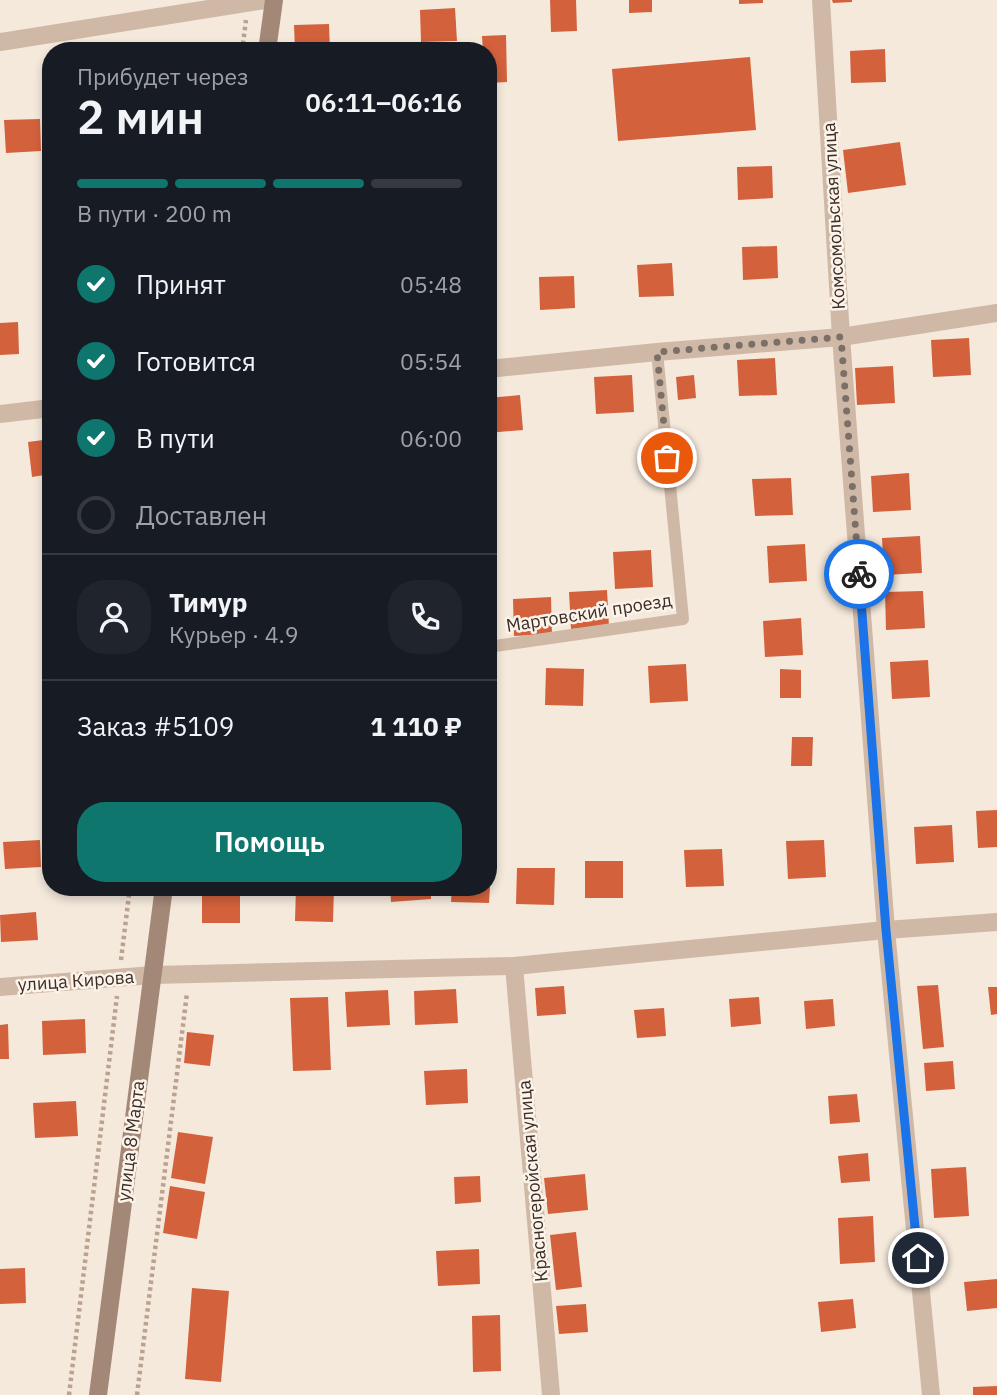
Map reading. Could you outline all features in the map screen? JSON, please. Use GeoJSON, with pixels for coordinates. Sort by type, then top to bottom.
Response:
{"type":"FeatureCollection","features":[{"type":"Feature","properties":{"kind":"main road"},"geometry":{"type":"LineString","coordinates":[[268,42],[274,0]]}},
{"type":"Feature","properties":{"kind":"main road","name":"улица 8 Марта"},"geometry":{"type":"LineString","coordinates":[[98,1395],[163,896]]}},
{"type":"Feature","properties":{"kind":"street"},"geometry":{"type":"LineString","coordinates":[[0,42],[265,0]]}},
{"type":"Feature","properties":{"kind":"street","name":"Комсомольская улица"},"geometry":{"type":"LineString","coordinates":[[821,0],[841,337],[886,930],[931,1395]]}},
{"type":"Feature","properties":{"kind":"street"},"geometry":{"type":"LineString","coordinates":[[497,368],[841,337],[997,313]]}},
{"type":"Feature","properties":{"kind":"street"},"geometry":{"type":"LineString","coordinates":[[0,414],[42,409]]}},
{"type":"Feature","properties":{"kind":"street","name":"улица Кирова"},"geometry":{"type":"LineString","coordinates":[[0,987],[153,975],[514,966],[886,930],[997,922]]}},
{"type":"Feature","properties":{"kind":"street","name":"Красногеройская улица"},"geometry":{"type":"LineString","coordinates":[[514,966],[551,1395]]}},
{"type":"Feature","properties":{"kind":"lane","name":"Мартовский проезд"},"geometry":{"type":"LineString","coordinates":[[497,646],[683,619],[657,352]]}},
{"type":"Feature","properties":{"kind":"path"},"geometry":{"type":"LineString","coordinates":[[69,1395],[130,896]]}},
{"type":"Feature","properties":{"kind":"path"},"geometry":{"type":"LineString","coordinates":[[137,1395],[190,974]]}},
{"type":"Feature","properties":{"kind":"building"},"geometry":{"type":"Polygon","coordinates":[[[550,0],[576,0],[577,31],[551,32],[550,0]]]}},
{"type":"Feature","properties":{"kind":"building"},"geometry":{"type":"Polygon","coordinates":[[[629,0],[652,0],[652,12],[629,13],[629,0]]]}},
{"type":"Feature","properties":{"kind":"building"},"geometry":{"type":"Polygon","coordinates":[[[739,0],[763,0],[763,3],[739,4],[739,0]]]}},
{"type":"Feature","properties":{"kind":"building"},"geometry":{"type":"Polygon","coordinates":[[[832,0],[852,0],[852,2],[833,3],[832,0]]]}},
{"type":"Feature","properties":{"kind":"building"},"geometry":{"type":"Polygon","coordinates":[[[455,8],[457,41],[421,42],[420,10],[455,8]]]}},
{"type":"Feature","properties":{"kind":"building"},"geometry":{"type":"Polygon","coordinates":[[[329,24],[330,42],[295,42],[294,25],[329,24]]]}},
{"type":"Feature","properties":{"kind":"building"},"geometry":{"type":"Polygon","coordinates":[[[506,35],[507,82],[497,83],[497,42],[482,42],[482,36],[506,35]]]}},
{"type":"Feature","properties":{"kind":"building"},"geometry":{"type":"Polygon","coordinates":[[[885,49],[886,82],[851,83],[850,51],[885,49]]]}},
{"type":"Feature","properties":{"kind":"building"},"geometry":{"type":"Polygon","coordinates":[[[750,57],[756,130],[618,141],[612,69],[750,57]]]}},
{"type":"Feature","properties":{"kind":"building"},"geometry":{"type":"Polygon","coordinates":[[[40,119],[41,151],[6,153],[4,120],[40,119]]]}},
{"type":"Feature","properties":{"kind":"building"},"geometry":{"type":"Polygon","coordinates":[[[900,142],[906,185],[848,193],[843,150],[900,142]]]}},
{"type":"Feature","properties":{"kind":"building"},"geometry":{"type":"Polygon","coordinates":[[[772,166],[773,198],[738,200],[737,167],[772,166]]]}},
{"type":"Feature","properties":{"kind":"building"},"geometry":{"type":"Polygon","coordinates":[[[777,246],[778,278],[743,280],[742,247],[777,246]]]}},
{"type":"Feature","properties":{"kind":"building"},"geometry":{"type":"Polygon","coordinates":[[[672,263],[674,296],[639,297],[637,265],[672,263]]]}},
{"type":"Feature","properties":{"kind":"building"},"geometry":{"type":"Polygon","coordinates":[[[574,276],[575,308],[540,310],[539,277],[574,276]]]}},
{"type":"Feature","properties":{"kind":"building"},"geometry":{"type":"Polygon","coordinates":[[[18,322],[19,354],[0,355],[0,323],[18,322]]]}},
{"type":"Feature","properties":{"kind":"building"},"geometry":{"type":"Polygon","coordinates":[[[969,338],[971,375],[933,377],[931,340],[969,338]]]}},
{"type":"Feature","properties":{"kind":"building"},"geometry":{"type":"Polygon","coordinates":[[[775,358],[777,395],[739,396],[737,360],[775,358]]]}},
{"type":"Feature","properties":{"kind":"building"},"geometry":{"type":"Polygon","coordinates":[[[893,366],[895,403],[857,405],[855,368],[893,366]]]}},
{"type":"Feature","properties":{"kind":"building"},"geometry":{"type":"Polygon","coordinates":[[[632,375],[634,412],[596,414],[594,377],[632,375]]]}},
{"type":"Feature","properties":{"kind":"building"},"geometry":{"type":"Polygon","coordinates":[[[694,375],[696,398],[678,400],[676,377],[694,375]]]}},
{"type":"Feature","properties":{"kind":"building"},"geometry":{"type":"Polygon","coordinates":[[[520,395],[523,430],[497,432],[497,397],[520,395]]]}},
{"type":"Feature","properties":{"kind":"building"},"geometry":{"type":"Polygon","coordinates":[[[42,440],[42,475],[32,477],[28,442],[42,440]]]}},
{"type":"Feature","properties":{"kind":"building"},"geometry":{"type":"Polygon","coordinates":[[[909,473],[911,510],[873,512],[871,476],[909,473]]]}},
{"type":"Feature","properties":{"kind":"building"},"geometry":{"type":"Polygon","coordinates":[[[791,478],[793,515],[755,516],[752,479],[791,478]]]}},
{"type":"Feature","properties":{"kind":"building"},"geometry":{"type":"Polygon","coordinates":[[[920,536],[922,573],[884,575],[882,538],[920,536]]]}},
{"type":"Feature","properties":{"kind":"building"},"geometry":{"type":"Polygon","coordinates":[[[805,544],[807,581],[769,583],[767,546],[805,544]]]}},
{"type":"Feature","properties":{"kind":"building"},"geometry":{"type":"Polygon","coordinates":[[[651,550],[653,587],[615,589],[613,552],[651,550]]]}},
{"type":"Feature","properties":{"kind":"building"},"geometry":{"type":"Polygon","coordinates":[[[607,590],[609,627],[571,629],[569,592],[607,590]]]}},
{"type":"Feature","properties":{"kind":"building"},"geometry":{"type":"Polygon","coordinates":[[[923,591],[925,628],[886,630],[885,592],[923,591]]]}},
{"type":"Feature","properties":{"kind":"building"},"geometry":{"type":"Polygon","coordinates":[[[551,597],[552,634],[514,636],[513,599],[551,597]]]}},
{"type":"Feature","properties":{"kind":"building"},"geometry":{"type":"Polygon","coordinates":[[[801,618],[803,655],[765,657],[763,621],[801,618]]]}},
{"type":"Feature","properties":{"kind":"building"},"geometry":{"type":"Polygon","coordinates":[[[928,660],[930,697],[892,699],[890,662],[928,660]]]}},
{"type":"Feature","properties":{"kind":"building"},"geometry":{"type":"Polygon","coordinates":[[[686,664],[688,701],[650,703],[648,666],[686,664]]]}},
{"type":"Feature","properties":{"kind":"building"},"geometry":{"type":"Polygon","coordinates":[[[546,668],[584,669],[583,706],[545,705],[546,668]]]}},
{"type":"Feature","properties":{"kind":"building"},"geometry":{"type":"Polygon","coordinates":[[[780,669],[801,670],[801,698],[780,698],[780,669]]]}},
{"type":"Feature","properties":{"kind":"building"},"geometry":{"type":"Polygon","coordinates":[[[792,737],[813,737],[812,766],[791,766],[792,737]]]}},
{"type":"Feature","properties":{"kind":"building"},"geometry":{"type":"Polygon","coordinates":[[[997,810],[997,847],[978,848],[976,811],[997,810]]]}},
{"type":"Feature","properties":{"kind":"building"},"geometry":{"type":"Polygon","coordinates":[[[952,825],[954,862],[916,864],[914,827],[952,825]]]}},
{"type":"Feature","properties":{"kind":"building"},"geometry":{"type":"Polygon","coordinates":[[[40,840],[41,867],[5,869],[3,842],[40,840]]]}},
{"type":"Feature","properties":{"kind":"building"},"geometry":{"type":"Polygon","coordinates":[[[824,840],[826,877],[788,879],[786,841],[824,840]]]}},
{"type":"Feature","properties":{"kind":"building"},"geometry":{"type":"Polygon","coordinates":[[[722,849],[724,886],[686,887],[684,850],[722,849]]]}},
{"type":"Feature","properties":{"kind":"building"},"geometry":{"type":"Polygon","coordinates":[[[585,861],[623,861],[623,898],[585,898],[585,861]]]}},
{"type":"Feature","properties":{"kind":"building"},"geometry":{"type":"Polygon","coordinates":[[[517,868],[555,868],[554,905],[516,904],[517,868]]]}},
{"type":"Feature","properties":{"kind":"building"},"geometry":{"type":"Polygon","coordinates":[[[202,896],[240,896],[240,923],[202,923],[202,896]]]}},
{"type":"Feature","properties":{"kind":"building"},"geometry":{"type":"Polygon","coordinates":[[[296,896],[334,896],[333,922],[295,921],[296,896]]]}},
{"type":"Feature","properties":{"kind":"building"},"geometry":{"type":"Polygon","coordinates":[[[391,896],[431,896],[431,899],[391,902],[391,896]]]}},
{"type":"Feature","properties":{"kind":"building"},"geometry":{"type":"Polygon","coordinates":[[[451,896],[489,896],[489,903],[451,902],[451,896]]]}},
{"type":"Feature","properties":{"kind":"building"},"geometry":{"type":"Polygon","coordinates":[[[36,912],[38,940],[1,942],[0,915],[36,912]]]}},
{"type":"Feature","properties":{"kind":"building"},"geometry":{"type":"Polygon","coordinates":[[[938,985],[944,1047],[923,1049],[917,986],[938,985]]]}},
{"type":"Feature","properties":{"kind":"building"},"geometry":{"type":"Polygon","coordinates":[[[564,986],[566,1014],[537,1016],[535,988],[564,986]]]}},
{"type":"Feature","properties":{"kind":"building"},"geometry":{"type":"Polygon","coordinates":[[[988,987],[997,987],[997,1014],[991,1015],[988,987]]]}},
{"type":"Feature","properties":{"kind":"building"},"geometry":{"type":"Polygon","coordinates":[[[456,989],[458,1023],[415,1025],[414,991],[456,989]]]}},
{"type":"Feature","properties":{"kind":"building"},"geometry":{"type":"Polygon","coordinates":[[[388,990],[390,1025],[347,1027],[345,992],[388,990]]]}},
{"type":"Feature","properties":{"kind":"building"},"geometry":{"type":"Polygon","coordinates":[[[328,997],[331,1070],[293,1071],[290,998],[328,997]]]}},
{"type":"Feature","properties":{"kind":"building"},"geometry":{"type":"Polygon","coordinates":[[[759,997],[761,1024],[731,1027],[729,999],[759,997]]]}},
{"type":"Feature","properties":{"kind":"building"},"geometry":{"type":"Polygon","coordinates":[[[833,999],[835,1026],[806,1029],[804,1001],[833,999]]]}},
{"type":"Feature","properties":{"kind":"building"},"geometry":{"type":"Polygon","coordinates":[[[664,1008],[666,1036],[637,1038],[634,1010],[664,1008]]]}},
{"type":"Feature","properties":{"kind":"building"},"geometry":{"type":"Polygon","coordinates":[[[85,1019],[86,1053],[43,1055],[42,1021],[85,1019]]]}},
{"type":"Feature","properties":{"kind":"building"},"geometry":{"type":"Polygon","coordinates":[[[8,1024],[9,1059],[0,1059],[0,1025],[8,1024]]]}},
{"type":"Feature","properties":{"kind":"building"},"geometry":{"type":"Polygon","coordinates":[[[187,1032],[214,1035],[210,1066],[184,1063],[187,1032]]]}},
{"type":"Feature","properties":{"kind":"building"},"geometry":{"type":"Polygon","coordinates":[[[953,1061],[955,1089],[926,1091],[924,1063],[953,1061]]]}},
{"type":"Feature","properties":{"kind":"building"},"geometry":{"type":"Polygon","coordinates":[[[467,1069],[468,1103],[426,1105],[424,1071],[467,1069]]]}},
{"type":"Feature","properties":{"kind":"building"},"geometry":{"type":"Polygon","coordinates":[[[857,1094],[860,1122],[830,1124],[828,1096],[857,1094]]]}},
{"type":"Feature","properties":{"kind":"building"},"geometry":{"type":"Polygon","coordinates":[[[76,1101],[78,1136],[35,1138],[33,1103],[76,1101]]]}},
{"type":"Feature","properties":{"kind":"building"},"geometry":{"type":"Polygon","coordinates":[[[178,1132],[213,1137],[205,1184],[171,1178],[178,1132]]]}},
{"type":"Feature","properties":{"kind":"building"},"geometry":{"type":"Polygon","coordinates":[[[868,1153],[870,1181],[841,1183],[838,1156],[868,1153]]]}},
{"type":"Feature","properties":{"kind":"building"},"geometry":{"type":"Polygon","coordinates":[[[966,1167],[969,1216],[934,1218],[931,1169],[966,1167]]]}},
{"type":"Feature","properties":{"kind":"building"},"geometry":{"type":"Polygon","coordinates":[[[585,1174],[588,1210],[548,1214],[544,1178],[585,1174]]]}},
{"type":"Feature","properties":{"kind":"building"},"geometry":{"type":"Polygon","coordinates":[[[480,1176],[481,1202],[455,1204],[454,1177],[480,1176]]]}},
{"type":"Feature","properties":{"kind":"building"},"geometry":{"type":"Polygon","coordinates":[[[170,1186],[205,1192],[197,1239],[163,1233],[170,1186]]]}},
{"type":"Feature","properties":{"kind":"building"},"geometry":{"type":"Polygon","coordinates":[[[873,1216],[875,1262],[840,1264],[838,1218],[873,1216]]]}},
{"type":"Feature","properties":{"kind":"building"},"geometry":{"type":"Polygon","coordinates":[[[576,1232],[582,1287],[556,1290],[550,1235],[576,1232]]]}},
{"type":"Feature","properties":{"kind":"building"},"geometry":{"type":"Polygon","coordinates":[[[479,1249],[480,1284],[438,1286],[436,1251],[479,1249]]]}},
{"type":"Feature","properties":{"kind":"building"},"geometry":{"type":"Polygon","coordinates":[[[25,1268],[26,1303],[0,1304],[0,1269],[25,1268]]]}},
{"type":"Feature","properties":{"kind":"building"},"geometry":{"type":"Polygon","coordinates":[[[997,1279],[997,1308],[967,1311],[964,1282],[997,1279]]]}},
{"type":"Feature","properties":{"kind":"building"},"geometry":{"type":"Polygon","coordinates":[[[192,1288],[229,1291],[221,1382],[185,1379],[192,1288]]]}},
{"type":"Feature","properties":{"kind":"building"},"geometry":{"type":"Polygon","coordinates":[[[853,1299],[856,1328],[821,1332],[818,1302],[853,1299]]]}},
{"type":"Feature","properties":{"kind":"building"},"geometry":{"type":"Polygon","coordinates":[[[586,1304],[588,1332],[559,1334],[556,1306],[586,1304]]]}},
{"type":"Feature","properties":{"kind":"building"},"geometry":{"type":"Polygon","coordinates":[[[500,1315],[501,1371],[473,1372],[472,1316],[500,1315]]]}},
{"type":"Feature","properties":{"kind":"building"},"geometry":{"type":"Polygon","coordinates":[[[997,1386],[997,1395],[973,1395],[973,1387],[997,1386]]]}},
{"type":"Feature","properties":{"kind":"way so far"},"geometry":{"type":"LineString","coordinates":[[667,458],[657,352],[841,337],[859,574]]}},
{"type":"Feature","properties":{"kind":"route"},"geometry":{"type":"LineString","coordinates":[[859,574],[886,930],[918,1258]]}}]}
